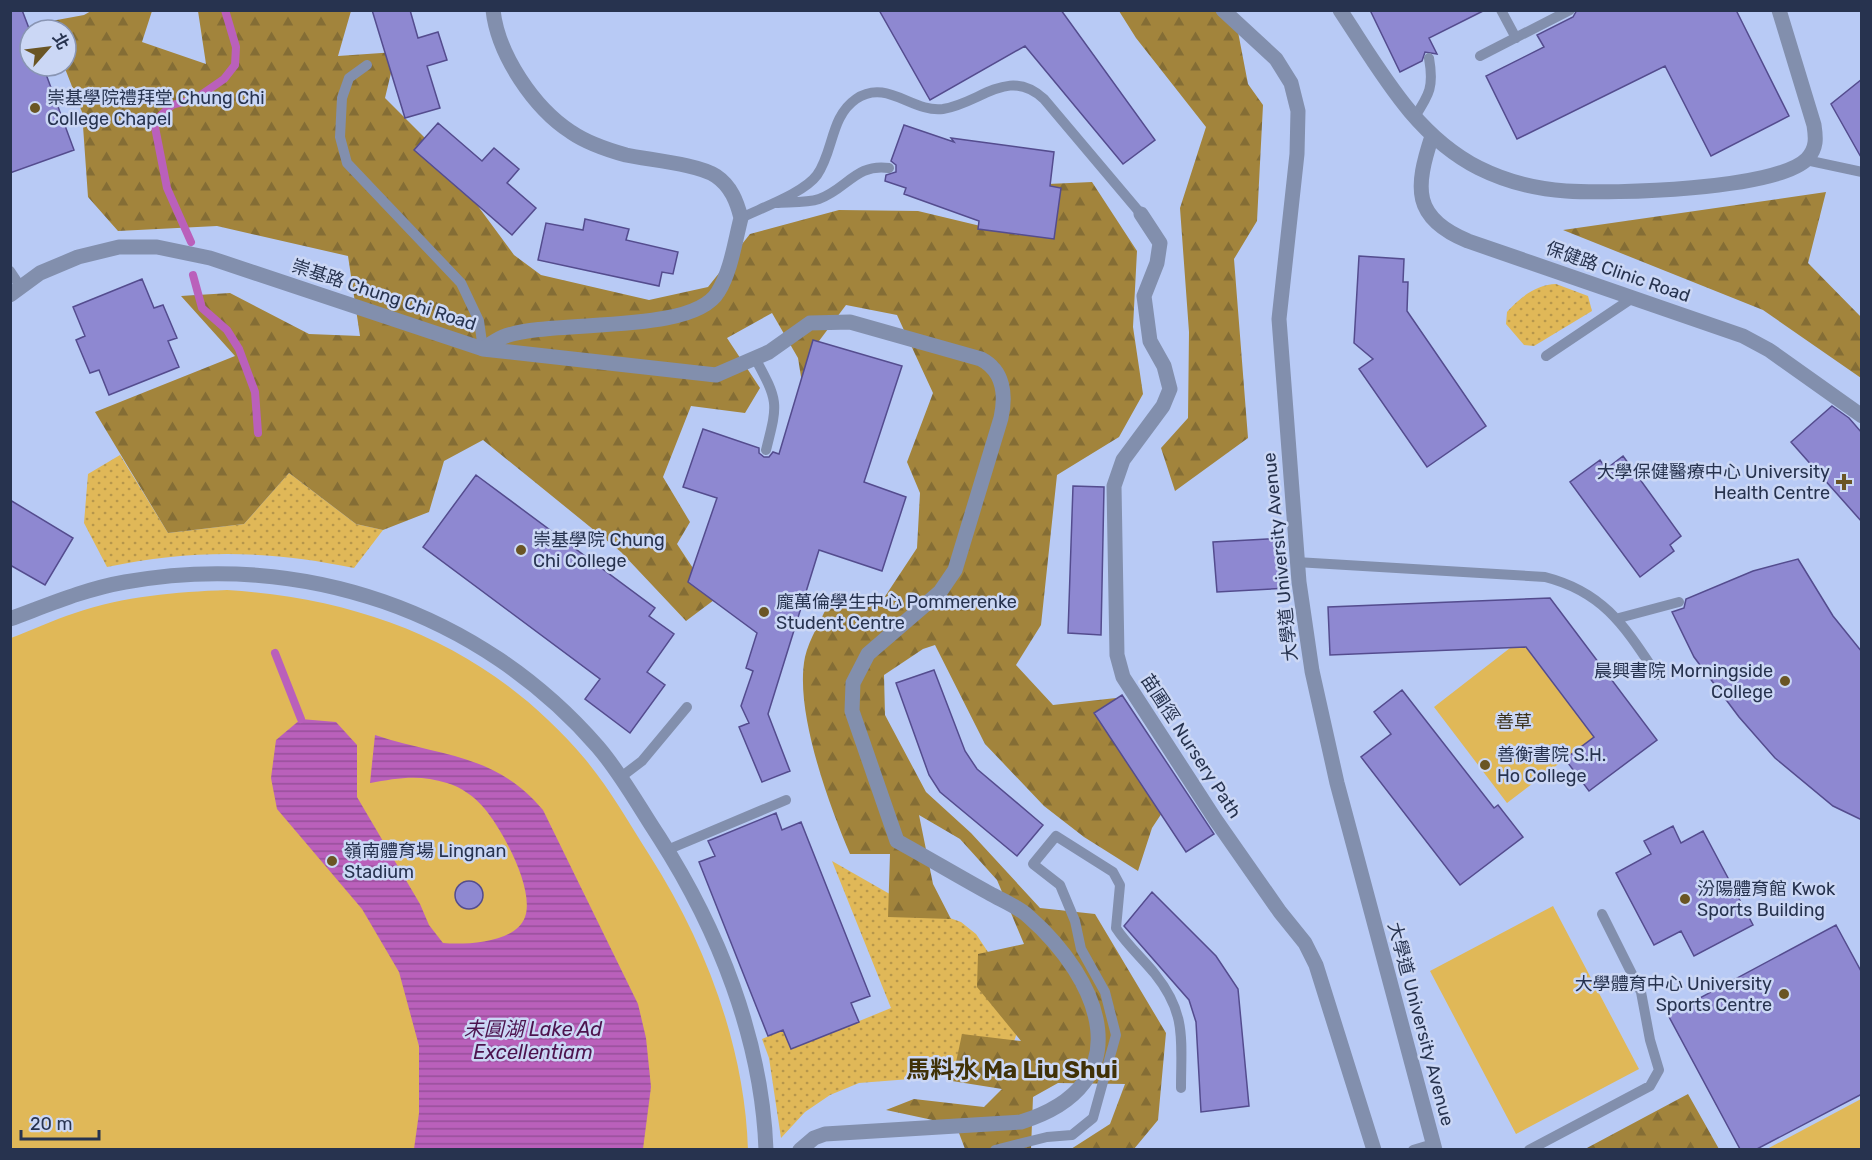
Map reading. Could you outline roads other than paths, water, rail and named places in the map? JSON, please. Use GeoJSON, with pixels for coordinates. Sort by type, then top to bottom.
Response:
{"type":"FeatureCollection","features":[{"type":"Feature","properties":{"kind":"street"},"geometry":{"type":"LineString","coordinates":[[493,10],[501,38],[513,64],[537,99],[560,123],[571,132],[597,145],[716,176],[733,195],[741,218]]}},
{"type":"Feature","properties":{"kind":"street","name":"大學道 University Avenue"},"geometry":{"type":"LineString","coordinates":[[1223,10],[1276,59],[1290,83],[1298,111],[1297,154],[1279,319],[1296,562],[1312,670],[1337,783],[1434,1147]]}},
{"type":"Feature","properties":{"kind":"street"},"geometry":{"type":"LineString","coordinates":[[1341,10],[1414,118],[1454,154],[1515,184],[1566,191],[1658,190],[1725,183],[1778,173],[1806,160],[1816,144],[1814,125],[1779,10]]}},
{"type":"Feature","properties":{"kind":"street","name":"保健路 Clinic Road"},"geometry":{"type":"LineString","coordinates":[[1432,136],[1422,171],[1420,197],[1426,211],[1437,225],[1468,241],[1743,336],[1769,350],[1862,416]]}},
{"type":"Feature","properties":{"kind":"street","name":"苗圃徑 Nursery Path"},"geometry":{"type":"LineString","coordinates":[[1141,214],[1160,243],[1157,263],[1144,296],[1150,340],[1164,366],[1170,389],[1163,406],[1123,460],[1114,486],[1117,655],[1123,677],[1215,819],[1280,912],[1305,943],[1316,965],[1374,1149]]}},
{"type":"Feature","properties":{"kind":"street","name":"崇基路 Chung Chi Road"},"geometry":{"type":"LineString","coordinates":[[15,291],[40,273],[78,256],[119,247],[157,247],[210,258],[483,349],[502,337],[528,331],[656,321],[706,304],[719,291],[741,218]]}},
{"type":"Feature","properties":{"kind":"street"},"geometry":{"type":"LineString","coordinates":[[483,349],[637,364],[703,374],[728,372],[769,352],[810,324],[850,322],[981,358],[989,363],[1000,379],[1004,405],[956,570],[940,592],[868,654],[853,683],[851,702],[897,841],[1026,914],[1059,947],[1088,995],[1099,1034],[1097,1053],[1088,1078],[1073,1097],[1049,1111],[1021,1122],[825,1134],[814,1138],[800,1149]]}},
{"type":"Feature","properties":{"kind":"street"},"geometry":{"type":"LineString","coordinates":[[10,620],[71,596],[122,582],[174,574],[227,572],[280,576],[331,585],[382,599],[431,619],[478,644],[521,674],[561,709],[598,747],[621,777],[699,906],[731,982],[754,1061],[762,1102],[766,1149]]}},
{"type":"Feature","properties":{"kind":"lane"},"geometry":{"type":"LineString","coordinates":[[1501,10],[1516,38]]}},
{"type":"Feature","properties":{"kind":"lane"},"geometry":{"type":"LineString","coordinates":[[1480,56],[1570,10]]}},
{"type":"Feature","properties":{"kind":"lane"},"geometry":{"type":"LineString","coordinates":[[1414,118],[1426,100],[1433,81],[1429,58]]}},
{"type":"Feature","properties":{"kind":"lane"},"geometry":{"type":"LineString","coordinates":[[367,65],[349,78],[342,98],[340,137],[347,163],[457,277],[474,306],[483,349]]}},
{"type":"Feature","properties":{"kind":"lane"},"geometry":{"type":"LineString","coordinates":[[741,218],[806,185],[815,177],[838,118],[846,107],[862,95],[881,92],[941,109],[996,89],[1016,85],[1026,86],[1044,99],[1141,214]]}},
{"type":"Feature","properties":{"kind":"lane"},"geometry":{"type":"LineString","coordinates":[[1806,160],[1862,172]]}},
{"type":"Feature","properties":{"kind":"lane"},"geometry":{"type":"LineString","coordinates":[[770,203],[818,199],[846,183],[860,170],[875,166],[889,168]]}},
{"type":"Feature","properties":{"kind":"lane"},"geometry":{"type":"LineString","coordinates":[[10,270],[15,291]]}},
{"type":"Feature","properties":{"kind":"lane"},"geometry":{"type":"LineString","coordinates":[[1546,356],[1631,299]]}},
{"type":"Feature","properties":{"kind":"lane"},"geometry":{"type":"LineString","coordinates":[[755,358],[775,397],[776,410],[766,450]]}},
{"type":"Feature","properties":{"kind":"lane"},"geometry":{"type":"LineString","coordinates":[[1296,562],[1545,577],[1568,583],[1590,594],[1619,618],[1657,675]]}},
{"type":"Feature","properties":{"kind":"lane"},"geometry":{"type":"LineString","coordinates":[[1619,618],[1679,602]]}},
{"type":"Feature","properties":{"kind":"lane"},"geometry":{"type":"LineString","coordinates":[[621,777],[642,761],[687,707]]}},
{"type":"Feature","properties":{"kind":"lane"},"geometry":{"type":"LineString","coordinates":[[667,850],[786,800]]}},
{"type":"Feature","properties":{"kind":"lane"},"geometry":{"type":"LineString","coordinates":[[995,1149],[1047,1137],[1072,1135],[1093,1119],[1116,1035],[1105,992],[1081,949],[1075,921],[1060,885],[1033,864],[1056,836],[1113,872],[1119,881],[1116,928],[1161,982],[1178,1011],[1181,1031],[1181,1088]]}},
{"type":"Feature","properties":{"kind":"lane"},"geometry":{"type":"LineString","coordinates":[[1529,1149],[1650,1086],[1659,1070],[1650,1040],[1641,992],[1602,914]]}},
{"type":"Feature","properties":{"kind":"lane"},"geometry":{"type":"LineString","coordinates":[[1088,1078],[1103,1084]]}},
{"type":"Feature","properties":{"kind":"lane"},"geometry":{"type":"LineString","coordinates":[[1413,1149],[1434,1147]]}},
{"type":"Feature","properties":{"kind":"water","name":"未圓湖 Lake Ad Excellentiam"},"geometry":{"type":"Polygon","coordinates":[[[301,719],[336,722],[357,745],[357,797],[420,904],[429,925],[443,943],[476,943],[501,937],[520,926],[525,917],[527,905],[521,876],[508,844],[491,818],[476,800],[462,790],[427,778],[399,778],[370,783],[375,735],[466,759],[486,767],[506,777],[525,791],[543,810],[638,1004],[646,1038],[651,1087],[643,1149],[414,1149],[419,1113],[419,1046],[399,972],[362,909],[277,809],[271,778],[276,740],[301,719]]]}},
{"type":"Feature","properties":{"kind":"waterway"},"geometry":{"type":"LineString","coordinates":[[191,242],[167,188],[154,122],[172,105],[195,99],[224,79],[235,65],[236,47],[225,10]]}},
{"type":"Feature","properties":{"kind":"waterway"},"geometry":{"type":"LineString","coordinates":[[193,275],[202,308],[227,330],[239,349],[255,392],[258,433]]}},
{"type":"Feature","properties":{"kind":"waterway"},"geometry":{"type":"LineString","coordinates":[[275,653],[301,719]]}},
{"type":"Feature","properties":{"kind":"place","name":"崇基學院禮拜堂 Chung Chi College Chapel"},"geometry":{"type":"Point","coordinates":[35,108]}},
{"type":"Feature","properties":{"kind":"place","name":"大學保健醫療中心 University Health Centre"},"geometry":{"type":"Point","coordinates":[1844,482]}},
{"type":"Feature","properties":{"kind":"place","name":"崇基學院 Chung Chi College"},"geometry":{"type":"Point","coordinates":[521,550]}},
{"type":"Feature","properties":{"kind":"place","name":"龐萬倫學生中心 Pommerenke Student Centre"},"geometry":{"type":"Point","coordinates":[764,612]}},
{"type":"Feature","properties":{"kind":"place","name":"晨興書院 Morningside College"},"geometry":{"type":"Point","coordinates":[1785,681]}},
{"type":"Feature","properties":{"kind":"place","name":"善衡書院 S.H. Ho College"},"geometry":{"type":"Point","coordinates":[1485,765]}},
{"type":"Feature","properties":{"kind":"place","name":"嶺南體育場 Lingnan Stadium"},"geometry":{"type":"Point","coordinates":[332,861]}},
{"type":"Feature","properties":{"kind":"place","name":"汾陽體育館 Kwok Sports Building"},"geometry":{"type":"Point","coordinates":[1685,899]}},
{"type":"Feature","properties":{"kind":"place","name":"大學體育中心 University Sports Centre"},"geometry":{"type":"Point","coordinates":[1784,994]}},
{"type":"Feature","properties":{"kind":"district","name":"馬料水 Ma Liu Shui"},"geometry":{"type":"Point","coordinates":[1012,1070]}},
{"type":"Feature","properties":{"kind":"park label","name":"善草"},"geometry":{"type":"Point","coordinates":[1514,722]}}]}
